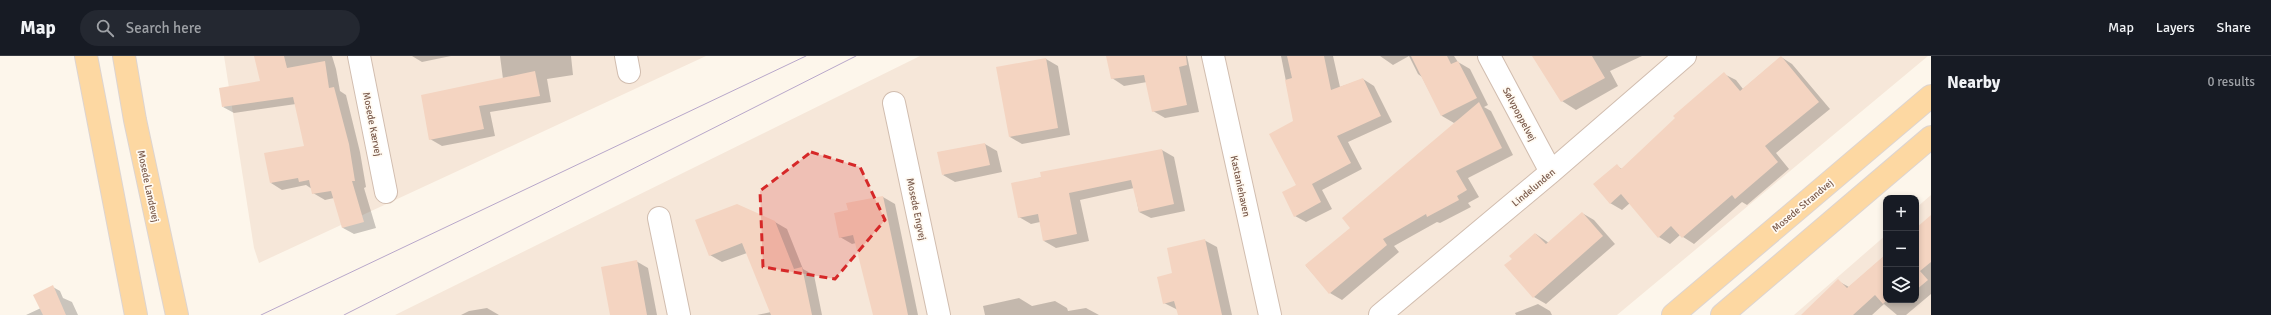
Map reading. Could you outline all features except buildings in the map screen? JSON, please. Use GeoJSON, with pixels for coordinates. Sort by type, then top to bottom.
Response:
{"type":"FeatureCollection","features":[{"type":"Feature","properties":{"kind":"main road"},"geometry":{"type":"LineString","coordinates":[[86,56],[136,315]]}},
{"type":"Feature","properties":{"kind":"main road","name":"Mosede Landevej"},"geometry":{"type":"LineString","coordinates":[[124,56],[135,120],[177,315]]}},
{"type":"Feature","properties":{"kind":"main road","name":"Mosede Strandvej"},"geometry":{"type":"LineString","coordinates":[[1673,315],[1931,96]]}},
{"type":"Feature","properties":{"kind":"main road"},"geometry":{"type":"LineString","coordinates":[[1722,315],[1931,137]]}},
{"type":"Feature","properties":{"kind":"street","name":"Mosede Kærvej"},"geometry":{"type":"LineString","coordinates":[[359,56],[386,192]]}},
{"type":"Feature","properties":{"kind":"street","name":"Kastaniehaven"},"geometry":{"type":"LineString","coordinates":[[1212,56],[1270,315]]}},
{"type":"Feature","properties":{"kind":"street","name":"Sølvpoppelvej"},"geometry":{"type":"LineString","coordinates":[[1490,56],[1551,172]]}},
{"type":"Feature","properties":{"kind":"street","name":"Lindelunden"},"geometry":{"type":"LineString","coordinates":[[1380,315],[1551,172],[1684,56]]}},
{"type":"Feature","properties":{"kind":"street","name":"Mosede Engvej"},"geometry":{"type":"LineString","coordinates":[[894,103],[939,315]]}},
{"type":"Feature","properties":{"kind":"street"},"geometry":{"type":"LineString","coordinates":[[659,218],[679,315]]}},
{"type":"Feature","properties":{"kind":"highlighted area"},"geometry":{"type":"Polygon","coordinates":[[[811,152],[860,167],[885,220],[835,279],[763,267],[760,191],[811,152]]]}},
{"type":"Feature","properties":{"kind":"shaded area"},"geometry":{"type":"Polygon","coordinates":[[[224,56],[706,56],[259,263],[254,248],[224,56]]]}},
{"type":"Feature","properties":{"kind":"shaded area"},"geometry":{"type":"Polygon","coordinates":[[[920,56],[1928,56],[1617,315],[395,315],[920,56]]]}},
{"type":"Feature","properties":{"kind":"shaded area"},"geometry":{"type":"Polygon","coordinates":[[[1931,195],[1931,315],[1794,315],[1883,238],[1883,303],[1919,303],[1919,205],[1931,195]]]}},
{"type":"Feature","properties":{"kind":"tram line"},"geometry":{"type":"LineString","coordinates":[[261,315],[806,56]]}},
{"type":"Feature","properties":{"kind":"tram line"},"geometry":{"type":"LineString","coordinates":[[344,315],[856,56]]}}]}
